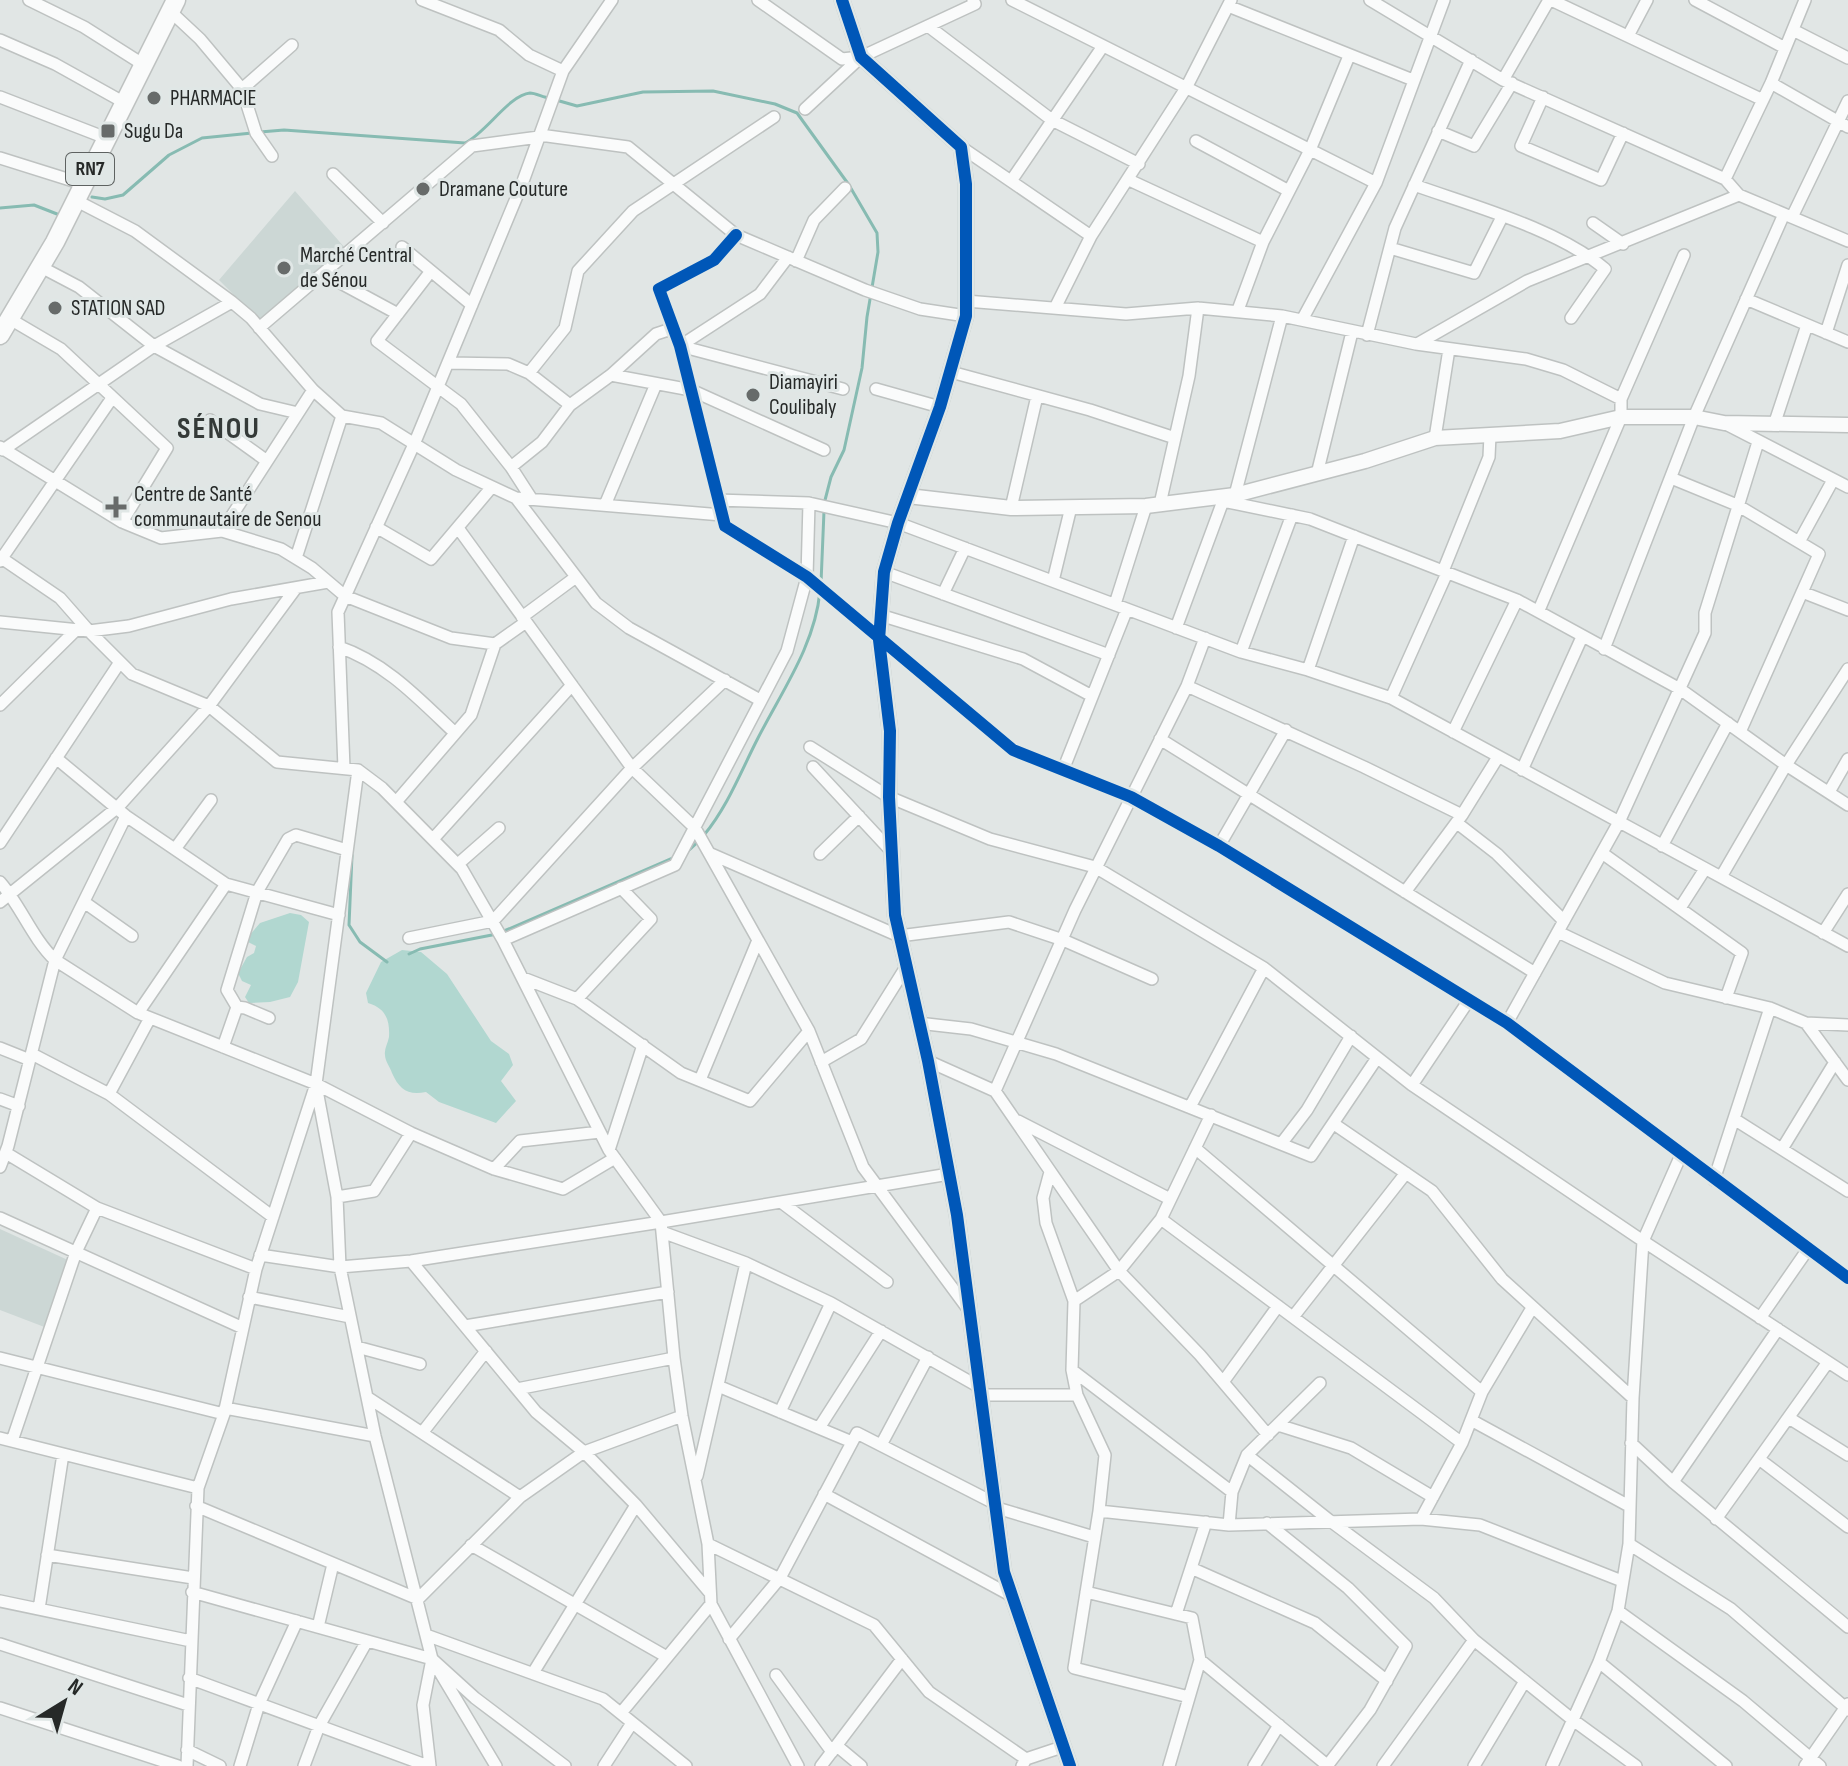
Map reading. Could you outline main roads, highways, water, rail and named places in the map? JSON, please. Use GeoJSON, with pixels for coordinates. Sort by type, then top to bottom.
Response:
{"type":"FeatureCollection","features":[{"type":"Feature","properties":{"kind":"highway","name":"RN7"},"geometry":{"type":"LineString","coordinates":[[4,327],[41,267],[173,5]]}},
{"type":"Feature","properties":{"kind":"waterway"},"geometry":{"type":"LineString","coordinates":[[556,100],[577,106],[643,92],[713,91],[775,104],[797,113],[849,185],[877,233],[878,252],[862,368],[844,450],[831,477],[824,504]]}},
{"type":"Feature","properties":{"kind":"waterway"},"geometry":{"type":"LineString","coordinates":[[260,132],[284,130],[465,143],[522,95],[532,93],[549,98]]}},
{"type":"Feature","properties":{"kind":"waterway"},"geometry":{"type":"LineString","coordinates":[[92,197],[105,199],[123,195],[169,155],[202,138],[252,133]]}},
{"type":"Feature","properties":{"kind":"waterway"},"geometry":{"type":"LineString","coordinates":[[0,208],[34,205],[57,214]]}},
{"type":"Feature","properties":{"kind":"waterway"},"geometry":{"type":"LineString","coordinates":[[821,583],[824,511]]}},
{"type":"Feature","properties":{"kind":"waterway"},"geometry":{"type":"LineString","coordinates":[[704,835],[727,800],[805,649],[820,591]]}},
{"type":"Feature","properties":{"kind":"waterway"},"geometry":{"type":"LineString","coordinates":[[687,852],[699,841]]}},
{"type":"Feature","properties":{"kind":"waterway"},"geometry":{"type":"LineString","coordinates":[[352,855],[349,925],[360,942],[387,962]]}},
{"type":"Feature","properties":{"kind":"waterway"},"geometry":{"type":"LineString","coordinates":[[504,931],[673,858]]}},
{"type":"Feature","properties":{"kind":"waterway"},"geometry":{"type":"LineString","coordinates":[[409,954],[420,949],[497,934]]}},
{"type":"Feature","properties":{"kind":"place","name":"PHARMACIE"},"geometry":{"type":"Point","coordinates":[154,98]}},
{"type":"Feature","properties":{"kind":"place","name":"Sugu Da"},"geometry":{"type":"Point","coordinates":[108,131]}},
{"type":"Feature","properties":{"kind":"place","name":"Dramane Couture"},"geometry":{"type":"Point","coordinates":[423,189]}},
{"type":"Feature","properties":{"kind":"place","name":"Marché Central de Sénou"},"geometry":{"type":"Point","coordinates":[284,268]}},
{"type":"Feature","properties":{"kind":"place","name":"STATION SAD"},"geometry":{"type":"Point","coordinates":[55,308]}},
{"type":"Feature","properties":{"kind":"place","name":"Diamayiri Coulibaly"},"geometry":{"type":"Point","coordinates":[753,395]}},
{"type":"Feature","properties":{"kind":"place","name":"Centre de Santé communautaire de Senou"},"geometry":{"type":"Point","coordinates":[116,507]}},
{"type":"Feature","properties":{"kind":"district","name":"SÉNOU"},"geometry":{"type":"Point","coordinates":[219,429]}}]}
